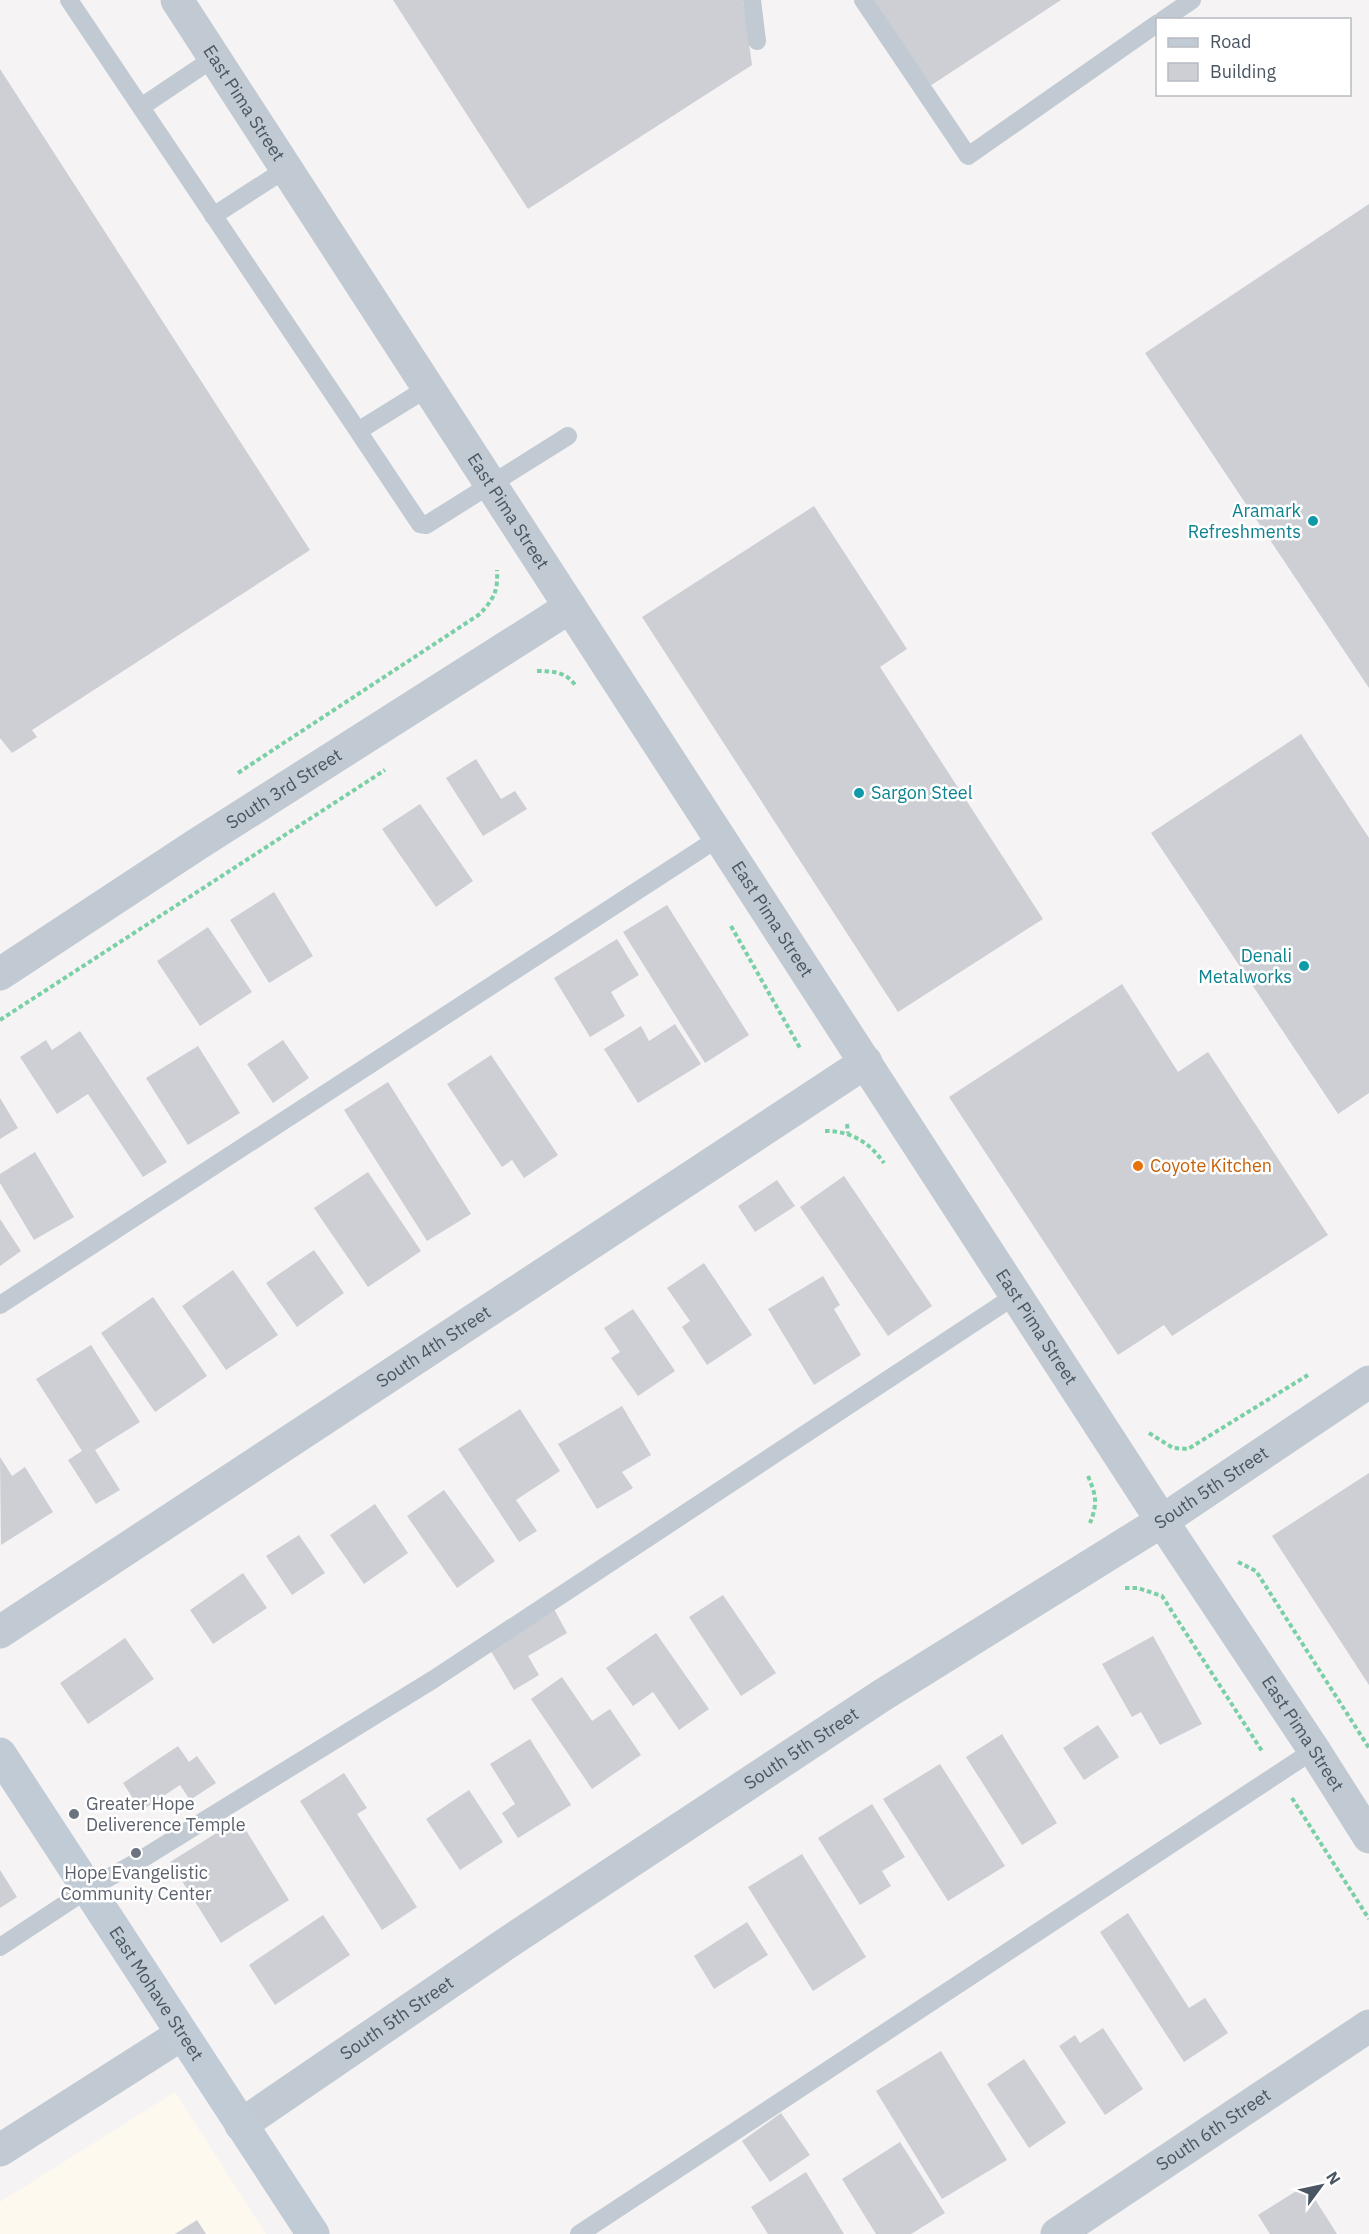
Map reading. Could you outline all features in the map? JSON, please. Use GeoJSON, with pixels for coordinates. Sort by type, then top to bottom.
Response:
{"type":"FeatureCollection","features":[{"type":"Feature","properties":{"kind":"street","name":"East Pima Street"},"geometry":{"type":"LineString","coordinates":[[177,0],[1369,1837]]}},
{"type":"Feature","properties":{"kind":"street","name":"South 3rd Street"},"geometry":{"type":"LineString","coordinates":[[0,974],[196,845],[570,608]]}},
{"type":"Feature","properties":{"kind":"street","name":"South 4th Street"},"geometry":{"type":"LineString","coordinates":[[0,1632],[866,1062]]}},
{"type":"Feature","properties":{"kind":"street","name":"South 5th Street"},"geometry":{"type":"LineString","coordinates":[[241,2125],[504,1945],[881,1696],[1162,1521],[1369,1382]]}},
{"type":"Feature","properties":{"kind":"street","name":"East Mohave Street"},"geometry":{"type":"LineString","coordinates":[[0,1754],[313,2234]]}},
{"type":"Feature","properties":{"kind":"street","name":"South 6th Street"},"geometry":{"type":"LineString","coordinates":[[1058,2234],[1369,2026]]}},
{"type":"Feature","properties":{"kind":"street"},"geometry":{"type":"LineString","coordinates":[[0,2150],[182,2034]]}},
{"type":"Feature","properties":{"kind":"lane"},"geometry":{"type":"LineString","coordinates":[[69,0],[420,524],[426,525],[568,436]]}},
{"type":"Feature","properties":{"kind":"lane"},"geometry":{"type":"LineString","coordinates":[[752,0],[758,41]]}},
{"type":"Feature","properties":{"kind":"lane"},"geometry":{"type":"LineString","coordinates":[[863,0],[968,156],[1156,24]]}},
{"type":"Feature","properties":{"kind":"lane"},"geometry":{"type":"LineString","coordinates":[[1166,18],[1192,0]]}},
{"type":"Feature","properties":{"kind":"lane"},"geometry":{"type":"LineString","coordinates":[[141,106],[214,58]]}},
{"type":"Feature","properties":{"kind":"lane"},"geometry":{"type":"LineString","coordinates":[[213,216],[286,169]]}},
{"type":"Feature","properties":{"kind":"lane"},"geometry":{"type":"LineString","coordinates":[[358,431],[429,387]]}},
{"type":"Feature","properties":{"kind":"lane"},"geometry":{"type":"LineString","coordinates":[[0,1305],[720,837]]}},
{"type":"Feature","properties":{"kind":"lane"},"geometry":{"type":"LineString","coordinates":[[0,1947],[88,1889],[137,1862],[434,1678],[1016,1295]]}},
{"type":"Feature","properties":{"kind":"lane"},"geometry":{"type":"LineString","coordinates":[[579,2234],[1314,1750]]}},
{"type":"Feature","properties":{"kind":"path"},"geometry":{"type":"LineString","coordinates":[[233,776],[480,614],[496,598],[497,570]]}},
{"type":"Feature","properties":{"kind":"path"},"geometry":{"type":"LineString","coordinates":[[537,671],[557,672],[570,678],[576,686]]}},
{"type":"Feature","properties":{"kind":"path"},"geometry":{"type":"LineString","coordinates":[[0,1020],[387,768]]}},
{"type":"Feature","properties":{"kind":"path"},"geometry":{"type":"LineString","coordinates":[[728,920],[800,1048]]}},
{"type":"Feature","properties":{"kind":"path"},"geometry":{"type":"LineString","coordinates":[[848,1124],[848,1134]]}},
{"type":"Feature","properties":{"kind":"path"},"geometry":{"type":"LineString","coordinates":[[816,1137],[825,1131],[841,1131],[856,1137],[876,1151],[886,1164]]}},
{"type":"Feature","properties":{"kind":"path"},"geometry":{"type":"LineString","coordinates":[[1143,1424],[1150,1434],[1173,1449],[1188,1449],[1308,1375]]}},
{"type":"Feature","properties":{"kind":"path"},"geometry":{"type":"LineString","coordinates":[[1165,1451],[1168,1445]]}},
{"type":"Feature","properties":{"kind":"path"},"geometry":{"type":"LineString","coordinates":[[1082,1468],[1095,1496],[1096,1508],[1086,1532]]}},
{"type":"Feature","properties":{"kind":"path"},"geometry":{"type":"LineString","coordinates":[[1238,1562],[1256,1571],[1369,1748]]}},
{"type":"Feature","properties":{"kind":"path"},"geometry":{"type":"LineString","coordinates":[[1125,1588],[1138,1588],[1162,1596],[1369,1919]]}},
{"type":"Feature","properties":{"kind":"shaded area"},"geometry":{"type":"Polygon","coordinates":[[[175,2092],[266,2234],[0,2234],[0,2202],[175,2092]]]}},
{"type":"Feature","properties":{"kind":"building"},"geometry":{"type":"Polygon","coordinates":[[[393,0],[743,0],[752,65],[528,209],[393,0]]]}},
{"type":"Feature","properties":{"kind":"building"},"geometry":{"type":"Polygon","coordinates":[[[873,0],[1061,0],[930,86],[873,0]]]}},
{"type":"Feature","properties":{"kind":"building"},"geometry":{"type":"Polygon","coordinates":[[[0,69],[310,550],[32,730],[37,737],[12,753],[0,738],[0,69]]]}},
{"type":"Feature","properties":{"kind":"building","name":"Aramark Refreshments"},"geometry":{"type":"Polygon","coordinates":[[[1369,204],[1369,688],[1145,353],[1369,204]]]}},
{"type":"Feature","properties":{"kind":"building","name":"Sargon Steel"},"geometry":{"type":"Polygon","coordinates":[[[814,506],[907,649],[880,667],[1043,919],[898,1012],[642,617],[814,506]]]}},
{"type":"Feature","properties":{"kind":"building","name":"Denali Metalworks"},"geometry":{"type":"Polygon","coordinates":[[[1301,734],[1369,838],[1369,1093],[1338,1114],[1151,833],[1301,734]]]}},
{"type":"Feature","properties":{"kind":"building"},"geometry":{"type":"Polygon","coordinates":[[[476,759],[501,799],[515,791],[527,809],[483,836],[446,778],[476,759]]]}},
{"type":"Feature","properties":{"kind":"building"},"geometry":{"type":"Polygon","coordinates":[[[420,804],[473,881],[436,907],[382,829],[420,804]]]}},
{"type":"Feature","properties":{"kind":"building"},"geometry":{"type":"Polygon","coordinates":[[[274,892],[313,956],[269,983],[230,920],[274,892]]]}},
{"type":"Feature","properties":{"kind":"building"},"geometry":{"type":"Polygon","coordinates":[[[667,905],[749,1035],[705,1063],[623,932],[667,905]]]}},
{"type":"Feature","properties":{"kind":"building"},"geometry":{"type":"Polygon","coordinates":[[[208,927],[252,992],[200,1026],[157,961],[208,927]]]}},
{"type":"Feature","properties":{"kind":"building"},"geometry":{"type":"Polygon","coordinates":[[[617,939],[639,975],[611,992],[625,1016],[590,1037],[554,978],[617,939]]]}},
{"type":"Feature","properties":{"kind":"building","name":"Coyote Kitchen"},"geometry":{"type":"Polygon","coordinates":[[[1122,984],[1178,1072],[1208,1052],[1328,1235],[1172,1336],[1164,1325],[1118,1355],[949,1097],[1122,984]]]}},
{"type":"Feature","properties":{"kind":"building"},"geometry":{"type":"Polygon","coordinates":[[[675,1024],[701,1064],[638,1103],[604,1049],[641,1026],[649,1041],[675,1024]]]}},
{"type":"Feature","properties":{"kind":"building"},"geometry":{"type":"Polygon","coordinates":[[[80,1031],[167,1162],[143,1177],[88,1094],[57,1114],[20,1057],[46,1040],[52,1050],[80,1031]]]}},
{"type":"Feature","properties":{"kind":"building"},"geometry":{"type":"Polygon","coordinates":[[[283,1040],[309,1078],[273,1103],[247,1064],[283,1040]]]}},
{"type":"Feature","properties":{"kind":"building"},"geometry":{"type":"Polygon","coordinates":[[[198,1046],[240,1113],[188,1145],[146,1078],[198,1046]]]}},
{"type":"Feature","properties":{"kind":"building"},"geometry":{"type":"Polygon","coordinates":[[[491,1055],[558,1155],[524,1178],[512,1160],[502,1167],[447,1084],[491,1055]]]}},
{"type":"Feature","properties":{"kind":"building"},"geometry":{"type":"Polygon","coordinates":[[[388,1082],[471,1214],[427,1241],[344,1110],[388,1082]]]}},
{"type":"Feature","properties":{"kind":"building"},"geometry":{"type":"Polygon","coordinates":[[[0,1098],[18,1128],[0,1139],[0,1098]]]}},
{"type":"Feature","properties":{"kind":"building"},"geometry":{"type":"Polygon","coordinates":[[[35,1152],[74,1217],[34,1240],[0,1183],[0,1174],[35,1152]]]}},
{"type":"Feature","properties":{"kind":"building"},"geometry":{"type":"Polygon","coordinates":[[[368,1172],[421,1251],[368,1287],[314,1208],[368,1172]]]}},
{"type":"Feature","properties":{"kind":"building"},"geometry":{"type":"Polygon","coordinates":[[[844,1176],[932,1306],[888,1336],[800,1207],[844,1176]]]}},
{"type":"Feature","properties":{"kind":"building"},"geometry":{"type":"Polygon","coordinates":[[[777,1180],[795,1206],[755,1232],[738,1206],[777,1180]]]}},
{"type":"Feature","properties":{"kind":"building"},"geometry":{"type":"Polygon","coordinates":[[[0,1219],[21,1251],[0,1266],[0,1219]]]}},
{"type":"Feature","properties":{"kind":"building"},"geometry":{"type":"Polygon","coordinates":[[[314,1250],[344,1293],[297,1327],[266,1283],[314,1250]]]}},
{"type":"Feature","properties":{"kind":"building"},"geometry":{"type":"Polygon","coordinates":[[[704,1263],[752,1335],[707,1365],[682,1327],[690,1321],[667,1288],[704,1263]]]}},
{"type":"Feature","properties":{"kind":"building"},"geometry":{"type":"Polygon","coordinates":[[[233,1270],[278,1335],[226,1370],[182,1306],[233,1270]]]}},
{"type":"Feature","properties":{"kind":"building"},"geometry":{"type":"Polygon","coordinates":[[[823,1276],[840,1305],[834,1309],[861,1355],[814,1385],[768,1309],[823,1276]]]}},
{"type":"Feature","properties":{"kind":"building"},"geometry":{"type":"Polygon","coordinates":[[[153,1297],[207,1376],[155,1412],[101,1333],[153,1297]]]}},
{"type":"Feature","properties":{"kind":"building"},"geometry":{"type":"Polygon","coordinates":[[[633,1309],[675,1371],[638,1396],[611,1358],[620,1352],[604,1328],[633,1309]]]}},
{"type":"Feature","properties":{"kind":"building"},"geometry":{"type":"Polygon","coordinates":[[[91,1345],[140,1422],[95,1450],[120,1490],[96,1504],[68,1460],[82,1451],[36,1379],[91,1345]]]}},
{"type":"Feature","properties":{"kind":"building"},"geometry":{"type":"Polygon","coordinates":[[[622,1406],[651,1455],[622,1472],[633,1488],[597,1509],[558,1444],[622,1406]]]}},
{"type":"Feature","properties":{"kind":"building"},"geometry":{"type":"Polygon","coordinates":[[[520,1409],[560,1471],[516,1500],[537,1531],[519,1542],[458,1449],[520,1409]]]}},
{"type":"Feature","properties":{"kind":"building"},"geometry":{"type":"Polygon","coordinates":[[[0,1457],[12,1476],[25,1467],[53,1512],[1,1545],[0,1457]]]}},
{"type":"Feature","properties":{"kind":"building"},"geometry":{"type":"Polygon","coordinates":[[[1369,1473],[1369,1685],[1272,1536],[1369,1473]]]}},
{"type":"Feature","properties":{"kind":"building"},"geometry":{"type":"Polygon","coordinates":[[[444,1490],[495,1561],[457,1588],[407,1516],[444,1490]]]}},
{"type":"Feature","properties":{"kind":"building"},"geometry":{"type":"Polygon","coordinates":[[[375,1504],[408,1553],[364,1584],[330,1535],[375,1504]]]}},
{"type":"Feature","properties":{"kind":"building"},"geometry":{"type":"Polygon","coordinates":[[[299,1535],[325,1573],[292,1595],[266,1556],[299,1535]]]}},
{"type":"Feature","properties":{"kind":"building"},"geometry":{"type":"Polygon","coordinates":[[[243,1573],[267,1608],[213,1644],[190,1610],[243,1573]]]}},
{"type":"Feature","properties":{"kind":"building"},"geometry":{"type":"Polygon","coordinates":[[[723,1595],[776,1673],[741,1696],[689,1617],[723,1595]]]}},
{"type":"Feature","properties":{"kind":"building"},"geometry":{"type":"Polygon","coordinates":[[[554,1609],[567,1633],[528,1656],[539,1675],[514,1690],[489,1648],[554,1609]]]}},
{"type":"Feature","properties":{"kind":"building"},"geometry":{"type":"Polygon","coordinates":[[[656,1633],[709,1709],[679,1730],[653,1692],[633,1706],[606,1668],[656,1633]]]}},
{"type":"Feature","properties":{"kind":"building"},"geometry":{"type":"Polygon","coordinates":[[[1153,1636],[1202,1724],[1160,1745],[1141,1712],[1132,1717],[1102,1664],[1153,1636]]]}},
{"type":"Feature","properties":{"kind":"building"},"geometry":{"type":"Polygon","coordinates":[[[125,1638],[154,1679],[88,1724],[60,1683],[125,1638]]]}},
{"type":"Feature","properties":{"kind":"building"},"geometry":{"type":"Polygon","coordinates":[[[562,1677],[592,1721],[610,1709],[641,1755],[592,1789],[531,1699],[562,1677]]]}},
{"type":"Feature","properties":{"kind":"building"},"geometry":{"type":"Polygon","coordinates":[[[1098,1725],[1119,1757],[1084,1780],[1063,1748],[1098,1725]]]}},
{"type":"Feature","properties":{"kind":"building"},"geometry":{"type":"Polygon","coordinates":[[[1002,1734],[1057,1823],[1022,1845],[966,1757],[1002,1734]]]}},
{"type":"Feature","properties":{"kind":"building"},"geometry":{"type":"Polygon","coordinates":[[[530,1739],[571,1805],[518,1838],[502,1813],[515,1804],[490,1764],[530,1739]]]}},
{"type":"Feature","properties":{"kind":"building"},"geometry":{"type":"Polygon","coordinates":[[[178,1746],[189,1762],[197,1756],[216,1783],[190,1800],[180,1785],[141,1811],[123,1783],[178,1746]]]}},
{"type":"Feature","properties":{"kind":"building"},"geometry":{"type":"Polygon","coordinates":[[[940,1764],[1005,1866],[948,1901],[883,1799],[940,1764]]]}},
{"type":"Feature","properties":{"kind":"building"},"geometry":{"type":"Polygon","coordinates":[[[344,1773],[367,1808],[357,1814],[417,1907],[382,1930],[300,1801],[344,1773]]]}},
{"type":"Feature","properties":{"kind":"building"},"geometry":{"type":"Polygon","coordinates":[[[469,1790],[503,1842],[460,1870],[426,1819],[469,1790]]]}},
{"type":"Feature","properties":{"kind":"building"},"geometry":{"type":"Polygon","coordinates":[[[872,1804],[905,1857],[882,1871],[891,1886],[860,1905],[818,1838],[872,1804]]]}},
{"type":"Feature","properties":{"kind":"building"},"geometry":{"type":"Polygon","coordinates":[[[239,1819],[289,1900],[221,1943],[170,1862],[239,1819]]]}},
{"type":"Feature","properties":{"kind":"building"},"geometry":{"type":"Polygon","coordinates":[[[802,1854],[866,1957],[813,1991],[748,1887],[802,1854]]]}},
{"type":"Feature","properties":{"kind":"building"},"geometry":{"type":"Polygon","coordinates":[[[0,1870],[17,1897],[0,1908],[0,1870]]]}},
{"type":"Feature","properties":{"kind":"building"},"geometry":{"type":"Polygon","coordinates":[[[1128,1913],[1189,2008],[1205,1998],[1228,2033],[1184,2062],[1100,1932],[1128,1913]]]}},
{"type":"Feature","properties":{"kind":"building"},"geometry":{"type":"Polygon","coordinates":[[[323,1915],[350,1955],[275,2005],[249,1965],[323,1915]]]}},
{"type":"Feature","properties":{"kind":"building"},"geometry":{"type":"Polygon","coordinates":[[[747,1922],[768,1955],[714,1989],[694,1956],[747,1922]]]}},
{"type":"Feature","properties":{"kind":"building"},"geometry":{"type":"Polygon","coordinates":[[[1103,2028],[1143,2089],[1105,2115],[1059,2046],[1075,2035],[1080,2043],[1103,2028]]]}},
{"type":"Feature","properties":{"kind":"building"},"geometry":{"type":"Polygon","coordinates":[[[941,2051],[1007,2160],[942,2199],[876,2091],[941,2051]]]}},
{"type":"Feature","properties":{"kind":"building"},"geometry":{"type":"Polygon","coordinates":[[[1024,2059],[1066,2123],[1029,2148],[987,2084],[1024,2059]]]}},
{"type":"Feature","properties":{"kind":"building"},"geometry":{"type":"Polygon","coordinates":[[[781,2113],[810,2155],[770,2182],[742,2141],[781,2113]]]}},
{"type":"Feature","properties":{"kind":"building"},"geometry":{"type":"Polygon","coordinates":[[[900,2142],[945,2213],[911,2234],[876,2234],[842,2179],[900,2142]]]}},
{"type":"Feature","properties":{"kind":"building"},"geometry":{"type":"Polygon","coordinates":[[[806,2172],[844,2234],[768,2234],[751,2207],[806,2172]]]}},
{"type":"Feature","properties":{"kind":"building"},"geometry":{"type":"Polygon","coordinates":[[[1306,2185],[1337,2234],[1270,2234],[1258,2215],[1306,2185]]]}},
{"type":"Feature","properties":{"kind":"building"},"geometry":{"type":"Polygon","coordinates":[[[197,2220],[206,2234],[175,2234],[197,2220]]]}},
{"type":"Feature","properties":{"kind":"place","name":"Aramark Refreshments"},"geometry":{"type":"Point","coordinates":[1313,521]}},
{"type":"Feature","properties":{"kind":"place","name":"Sargon Steel"},"geometry":{"type":"Point","coordinates":[859,793]}},
{"type":"Feature","properties":{"kind":"place","name":"Denali Metalworks"},"geometry":{"type":"Point","coordinates":[1304,966]}},
{"type":"Feature","properties":{"kind":"place","name":"Coyote Kitchen"},"geometry":{"type":"Point","coordinates":[1138,1166]}},
{"type":"Feature","properties":{"kind":"place","name":"Greater Hope Deliverence Temple"},"geometry":{"type":"Point","coordinates":[74,1814]}},
{"type":"Feature","properties":{"kind":"place","name":"Hope Evangelistic Community Center"},"geometry":{"type":"Point","coordinates":[136,1853]}}]}
